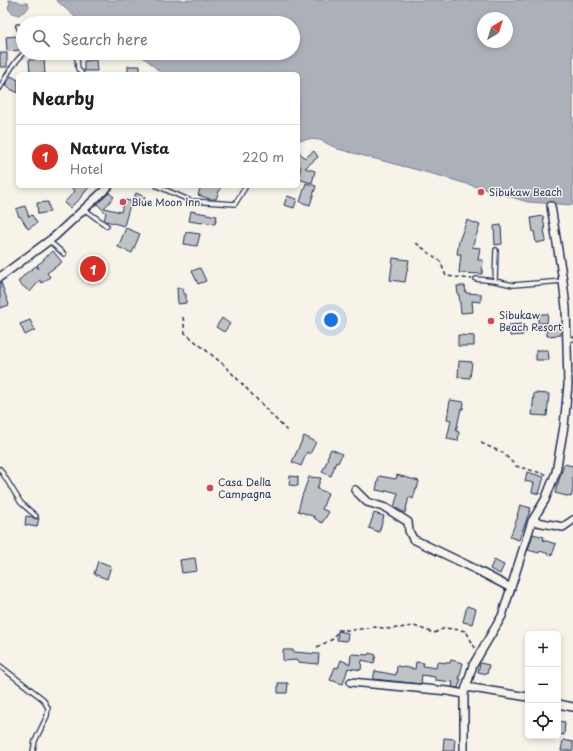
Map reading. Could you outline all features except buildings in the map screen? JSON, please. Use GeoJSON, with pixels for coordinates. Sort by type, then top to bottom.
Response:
{"type":"FeatureCollection","features":[{"type":"Feature","properties":{"kind":"street"},"geometry":{"type":"LineString","coordinates":[[0,277],[49,241],[107,188]]}},
{"type":"Feature","properties":{"kind":"street"},"geometry":{"type":"LineString","coordinates":[[464,751],[465,691],[473,665],[502,616],[532,521],[545,500],[556,472],[564,426],[570,339],[563,281],[551,206]]}},
{"type":"Feature","properties":{"kind":"street"},"geometry":{"type":"LineString","coordinates":[[355,490],[367,502],[386,508],[408,522],[409,531],[413,539],[511,588]]}},
{"type":"Feature","properties":{"kind":"street"},"geometry":{"type":"LineString","coordinates":[[532,521],[563,527],[573,520]]}},
{"type":"Feature","properties":{"kind":"street"},"geometry":{"type":"LineString","coordinates":[[351,682],[448,691],[465,691],[525,698]]}},
{"type":"Feature","properties":{"kind":"street"},"geometry":{"type":"LineString","coordinates":[[561,704],[573,706]]}},
{"type":"Feature","properties":{"kind":"lane"},"geometry":{"type":"LineString","coordinates":[[0,88],[10,69],[17,60]]}},
{"type":"Feature","properties":{"kind":"lane"},"geometry":{"type":"LineString","coordinates":[[77,60],[78,70],[80,72]]}},
{"type":"Feature","properties":{"kind":"lane"},"geometry":{"type":"LineString","coordinates":[[162,188],[191,201],[236,204],[245,188]]}},
{"type":"Feature","properties":{"kind":"lane"},"geometry":{"type":"LineString","coordinates":[[84,209],[107,226]]}},
{"type":"Feature","properties":{"kind":"lane"},"geometry":{"type":"LineString","coordinates":[[49,241],[64,254]]}},
{"type":"Feature","properties":{"kind":"lane"},"geometry":{"type":"LineString","coordinates":[[495,281],[496,250]]}},
{"type":"Feature","properties":{"kind":"lane"},"geometry":{"type":"LineString","coordinates":[[476,279],[513,285],[563,281]]}},
{"type":"Feature","properties":{"kind":"lane"},"geometry":{"type":"LineString","coordinates":[[0,469],[21,503],[36,516]]}},
{"type":"Feature","properties":{"kind":"lane"},"geometry":{"type":"LineString","coordinates":[[0,666],[43,699],[48,708],[47,716],[35,741],[33,751]]}},
{"type":"Feature","properties":{"kind":"path"},"geometry":{"type":"LineString","coordinates":[[416,243],[440,261],[446,276],[476,279]]}},
{"type":"Feature","properties":{"kind":"path"},"geometry":{"type":"LineString","coordinates":[[183,317],[185,333],[224,365],[289,433]]}},
{"type":"Feature","properties":{"kind":"path"},"geometry":{"type":"LineString","coordinates":[[481,443],[504,453],[516,466],[554,476]]}},
{"type":"Feature","properties":{"kind":"path"},"geometry":{"type":"LineString","coordinates":[[317,647],[333,639],[338,630],[353,630],[375,627],[390,629],[414,626],[434,633],[445,628],[466,631],[479,655]]}},
{"type":"Feature","properties":{"kind":"shaded area"},"geometry":{"type":"Polygon","coordinates":[[[8,0],[27,3],[29,6],[19,15],[11,12],[8,8],[10,2],[8,0]]]}},
{"type":"Feature","properties":{"kind":"shaded area"},"geometry":{"type":"Polygon","coordinates":[[[56,0],[573,0],[573,205],[528,202],[440,176],[338,149],[320,140],[300,140],[300,72],[161,72],[147,60],[300,60],[300,16],[74,16],[56,0]]]}},
{"type":"Feature","properties":{"kind":"place","name":"Sibukaw Beach"},"geometry":{"type":"Point","coordinates":[481,192]}},
{"type":"Feature","properties":{"kind":"place","name":"Blue Moon Inn"},"geometry":{"type":"Point","coordinates":[123,202]}},
{"type":"Feature","properties":{"kind":"place","name":"Natura Vista"},"geometry":{"type":"Point","coordinates":[93,269]}},
{"type":"Feature","properties":{"kind":"place","name":"Sibukaw Beach Resort"},"geometry":{"type":"Point","coordinates":[491,321]}},
{"type":"Feature","properties":{"kind":"place","name":"Casa Della Campagna"},"geometry":{"type":"Point","coordinates":[210,488]}}]}
